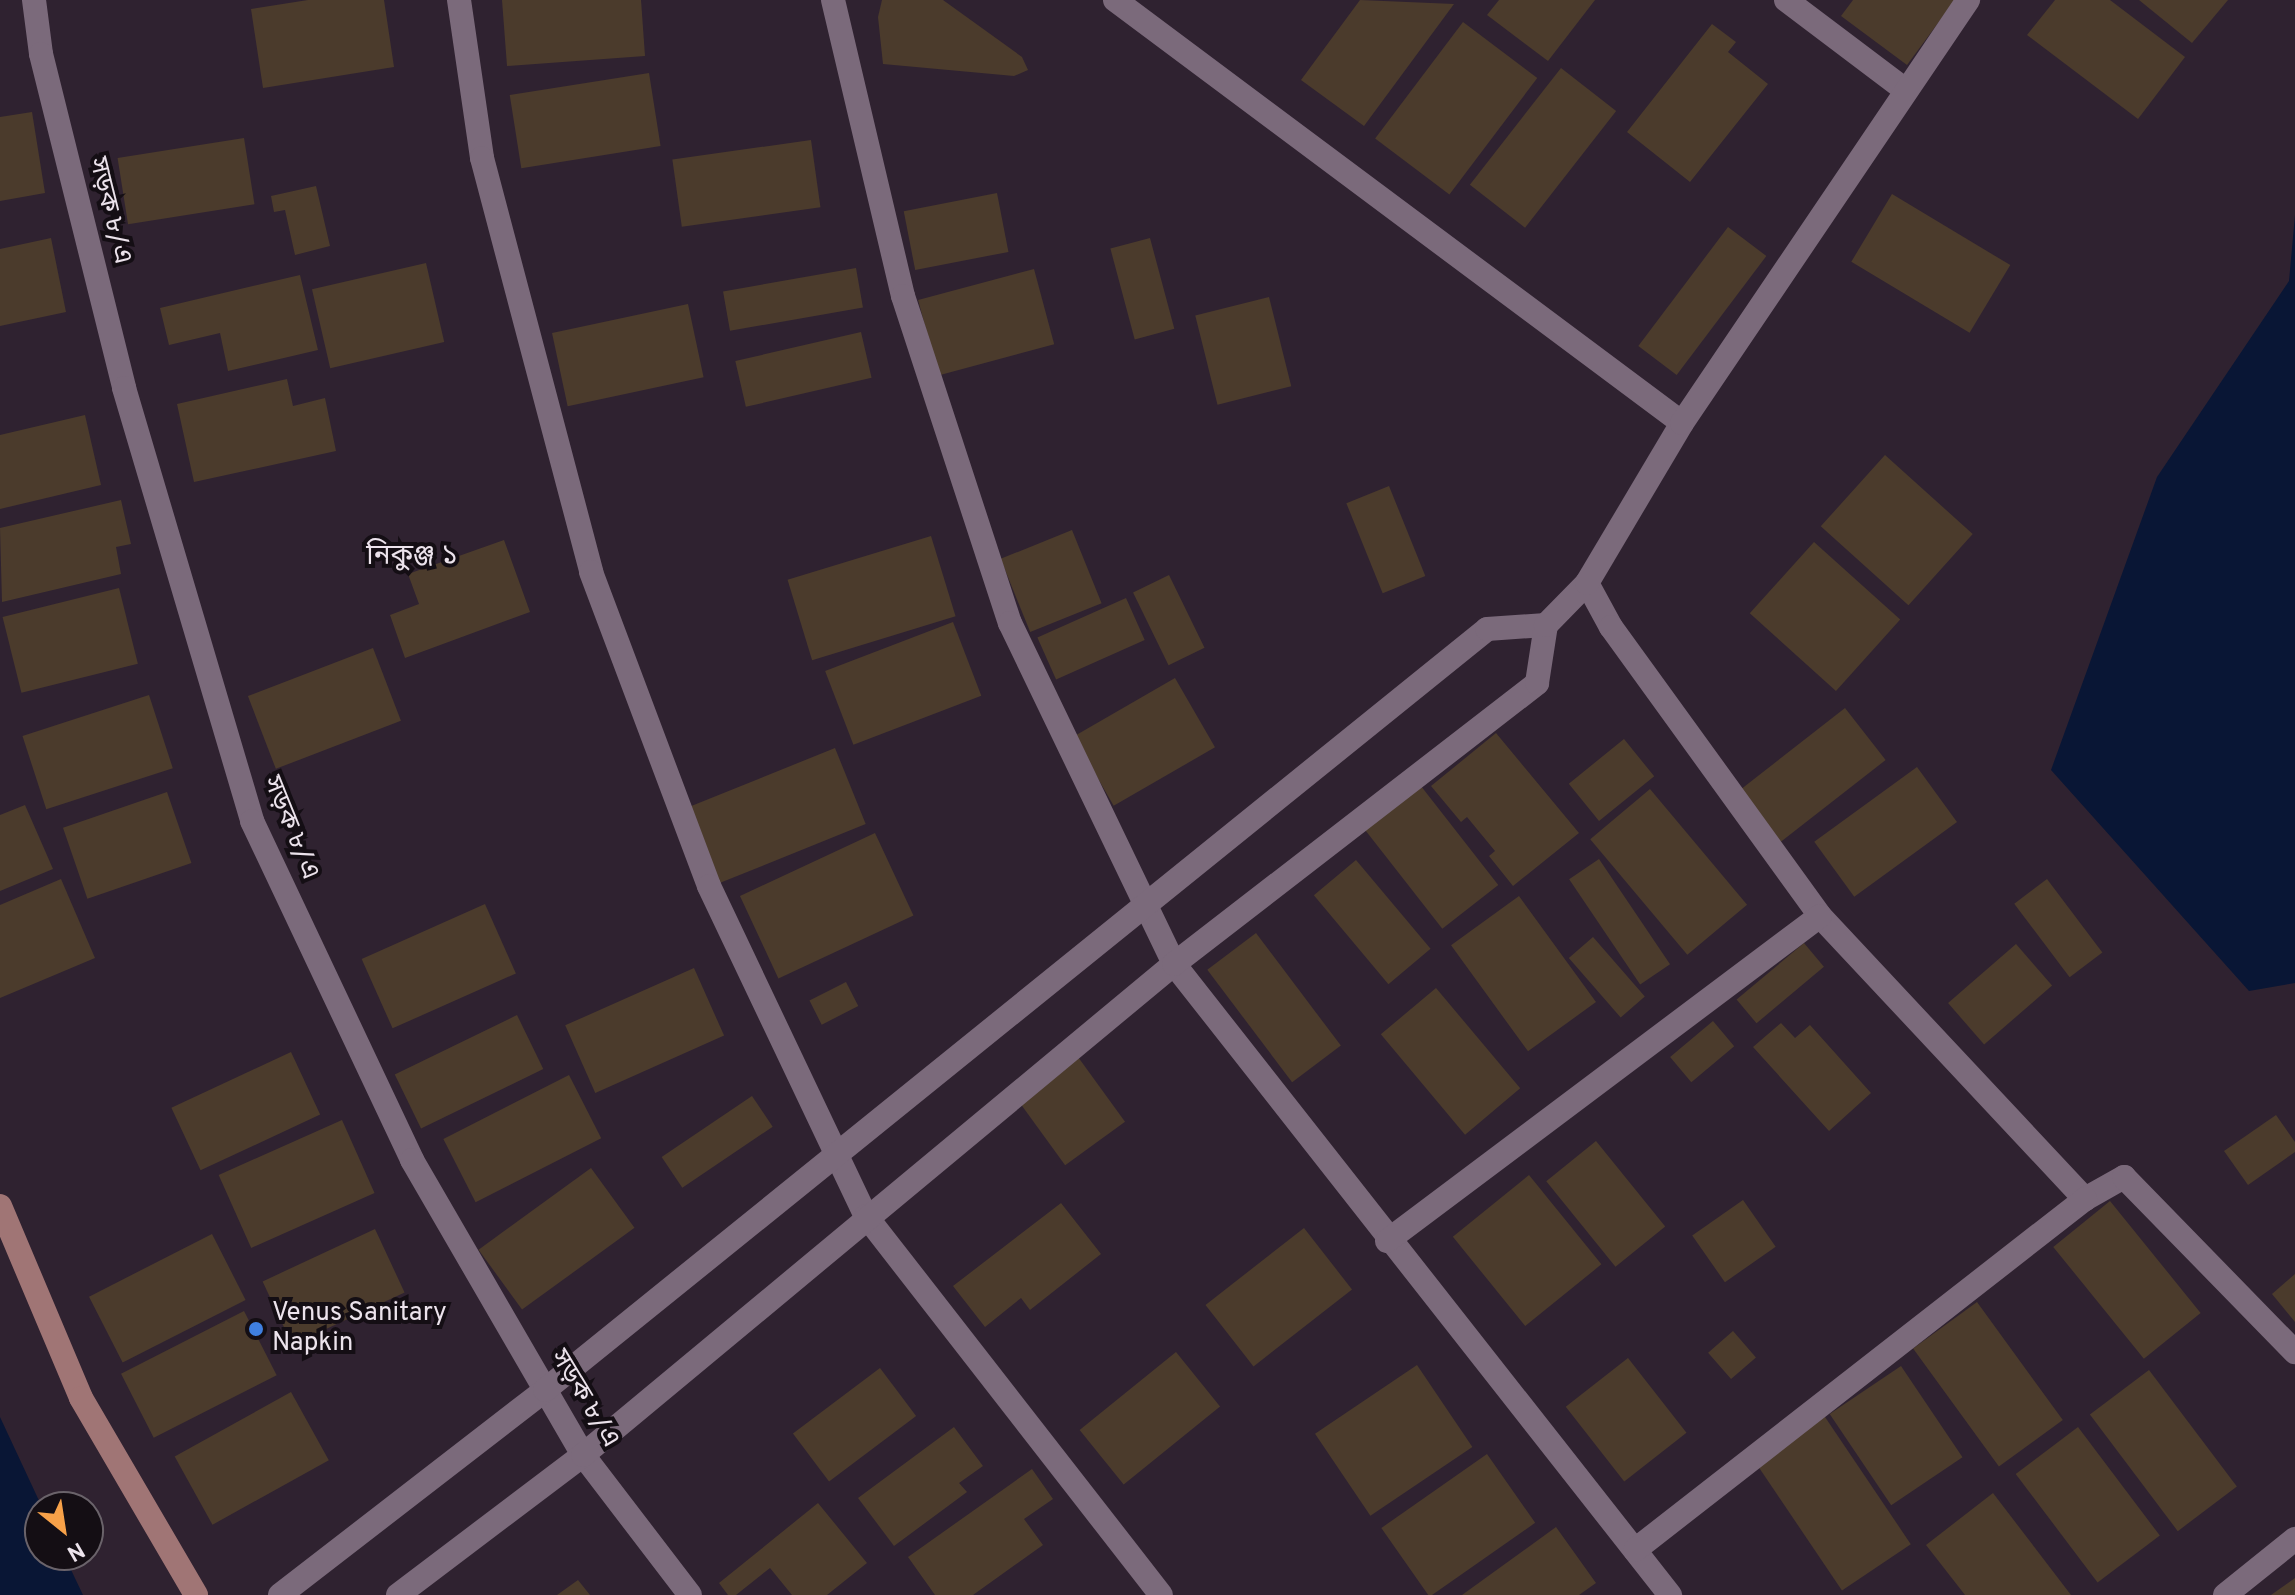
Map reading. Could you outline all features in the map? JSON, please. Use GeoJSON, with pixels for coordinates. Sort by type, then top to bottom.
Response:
{"type":"FeatureCollection","features":[{"type":"Feature","properties":{"kind":"street","name":"সড়ক ৮/এ"},"geometry":{"type":"LineString","coordinates":[[34,0],[41,54],[124,388],[252,821],[412,1160],[583,1455],[690,1595]]}},
{"type":"Feature","properties":{"kind":"street"},"geometry":{"type":"LineString","coordinates":[[459,0],[482,158],[591,572],[709,886],[866,1216],[1161,1595]]}},
{"type":"Feature","properties":{"kind":"street"},"geometry":{"type":"LineString","coordinates":[[833,0],[903,296],[1010,623],[1174,964],[1387,1241],[1670,1595]]}},
{"type":"Feature","properties":{"kind":"street"},"geometry":{"type":"LineString","coordinates":[[1115,0],[1682,423]]}},
{"type":"Feature","properties":{"kind":"street"},"geometry":{"type":"LineString","coordinates":[[1786,0],[1904,89]]}},
{"type":"Feature","properties":{"kind":"street"},"geometry":{"type":"LineString","coordinates":[[398,1595],[583,1455],[866,1216],[1174,964],[1537,683],[1546,625],[1587,583],[1682,423],[1904,89],[1968,0]]}},
{"type":"Feature","properties":{"kind":"street"},"geometry":{"type":"LineString","coordinates":[[1587,583],[1611,627],[1820,916],[2085,1199]]}},
{"type":"Feature","properties":{"kind":"street"},"geometry":{"type":"LineString","coordinates":[[280,1595],[545,1390],[838,1155],[1144,902],[1487,629],[1546,625]]}},
{"type":"Feature","properties":{"kind":"street"},"geometry":{"type":"LineString","coordinates":[[1387,1241],[1820,916]]}},
{"type":"Feature","properties":{"kind":"street"},"geometry":{"type":"LineString","coordinates":[[1635,1550],[2085,1199],[2124,1177],[2295,1352]]}},
{"type":"Feature","properties":{"kind":"street"},"geometry":{"type":"LineString","coordinates":[[0,1206],[81,1398],[196,1595]]}},
{"type":"Feature","properties":{"kind":"street"},"geometry":{"type":"LineString","coordinates":[[2225,1595],[2295,1539]]}},
{"type":"Feature","properties":{"kind":"water"},"geometry":{"type":"Polygon","coordinates":[[[2295,215],[2295,983],[2249,991],[2051,770],[2157,477],[2289,281],[2295,215]]]}},
{"type":"Feature","properties":{"kind":"water"},"geometry":{"type":"Polygon","coordinates":[[[0,1417],[35,1491],[24,1491],[24,1571],[72,1571],[83,1595],[0,1595],[0,1417]]]}},
{"type":"Feature","properties":{"kind":"building"},"geometry":{"type":"Polygon","coordinates":[[[308,0],[384,0],[394,67],[263,88],[251,9],[308,0]]]}},
{"type":"Feature","properties":{"kind":"building"},"geometry":{"type":"Polygon","coordinates":[[[502,0],[641,0],[645,56],[507,66],[502,0]]]}},
{"type":"Feature","properties":{"kind":"building"},"geometry":{"type":"Polygon","coordinates":[[[882,0],[943,0],[1022,57],[1028,70],[1014,76],[883,64],[878,17],[882,0]]]}},
{"type":"Feature","properties":{"kind":"building"},"geometry":{"type":"Polygon","coordinates":[[[1360,0],[1454,4],[1364,126],[1301,80],[1360,0]]]}},
{"type":"Feature","properties":{"kind":"building"},"geometry":{"type":"Polygon","coordinates":[[[1499,0],[1595,0],[1548,61],[1487,15],[1499,0]]]}},
{"type":"Feature","properties":{"kind":"building"},"geometry":{"type":"Polygon","coordinates":[[[1853,0],[1955,0],[1907,65],[1841,16],[1853,0]]]}},
{"type":"Feature","properties":{"kind":"building"},"geometry":{"type":"Polygon","coordinates":[[[2055,0],[2110,0],[2185,57],[2138,119],[2027,35],[2055,0]]]}},
{"type":"Feature","properties":{"kind":"building"},"geometry":{"type":"Polygon","coordinates":[[[2139,0],[2228,0],[2192,43],[2139,0]]]}},
{"type":"Feature","properties":{"kind":"building"},"geometry":{"type":"Polygon","coordinates":[[[1463,22],[1537,78],[1449,195],[1375,139],[1463,22]]]}},
{"type":"Feature","properties":{"kind":"building"},"geometry":{"type":"Polygon","coordinates":[[[1712,24],[1736,42],[1728,52],[1768,84],[1690,182],[1627,132],[1712,24]]]}},
{"type":"Feature","properties":{"kind":"building"},"geometry":{"type":"Polygon","coordinates":[[[1561,68],[1616,111],[1525,228],[1470,185],[1561,68]]]}},
{"type":"Feature","properties":{"kind":"building"},"geometry":{"type":"Polygon","coordinates":[[[649,73],[661,146],[521,168],[510,95],[649,73]]]}},
{"type":"Feature","properties":{"kind":"building"},"geometry":{"type":"Polygon","coordinates":[[[32,112],[45,193],[0,201],[0,117],[32,112]]]}},
{"type":"Feature","properties":{"kind":"building"},"geometry":{"type":"Polygon","coordinates":[[[244,138],[254,204],[128,224],[118,158],[244,138]]]}},
{"type":"Feature","properties":{"kind":"building"},"geometry":{"type":"Polygon","coordinates":[[[811,140],[820,207],[682,227],[672,159],[811,140]]]}},
{"type":"Feature","properties":{"kind":"building"},"geometry":{"type":"Polygon","coordinates":[[[316,186],[330,246],[295,255],[285,210],[274,212],[271,196],[316,186]]]}},
{"type":"Feature","properties":{"kind":"building"},"geometry":{"type":"Polygon","coordinates":[[[997,193],[1008,252],[915,270],[904,211],[997,193]]]}},
{"type":"Feature","properties":{"kind":"building"},"geometry":{"type":"Polygon","coordinates":[[[1892,194],[2010,265],[1970,333],[1851,262],[1892,194]]]}},
{"type":"Feature","properties":{"kind":"building"},"geometry":{"type":"Polygon","coordinates":[[[1728,227],[1766,256],[1677,375],[1638,346],[1728,227]]]}},
{"type":"Feature","properties":{"kind":"building"},"geometry":{"type":"Polygon","coordinates":[[[51,238],[66,312],[0,326],[0,249],[51,238]]]}},
{"type":"Feature","properties":{"kind":"building"},"geometry":{"type":"Polygon","coordinates":[[[1150,238],[1174,329],[1135,339],[1110,249],[1150,238]]]}},
{"type":"Feature","properties":{"kind":"building"},"geometry":{"type":"Polygon","coordinates":[[[426,263],[444,342],[330,368],[312,289],[426,263]]]}},
{"type":"Feature","properties":{"kind":"building"},"geometry":{"type":"Polygon","coordinates":[[[856,268],[863,307],[730,331],[723,291],[856,268]]]}},
{"type":"Feature","properties":{"kind":"building"},"geometry":{"type":"Polygon","coordinates":[[[1034,269],[1054,344],[938,375],[918,300],[1034,269]]]}},
{"type":"Feature","properties":{"kind":"building"},"geometry":{"type":"Polygon","coordinates":[[[300,275],[318,350],[228,371],[220,333],[169,345],[160,308],[300,275]]]}},
{"type":"Feature","properties":{"kind":"building"},"geometry":{"type":"Polygon","coordinates":[[[1269,297],[1291,386],[1218,405],[1195,315],[1269,297]]]}},
{"type":"Feature","properties":{"kind":"building"},"geometry":{"type":"Polygon","coordinates":[[[688,304],[704,377],[568,406],[552,333],[688,304]]]}},
{"type":"Feature","properties":{"kind":"building"},"geometry":{"type":"Polygon","coordinates":[[[861,332],[872,378],[746,407],[735,361],[861,332]]]}},
{"type":"Feature","properties":{"kind":"building"},"geometry":{"type":"Polygon","coordinates":[[[287,379],[293,406],[325,398],[336,451],[194,482],[177,404],[287,379]]]}},
{"type":"Feature","properties":{"kind":"building"},"geometry":{"type":"Polygon","coordinates":[[[85,415],[101,485],[0,509],[0,435],[85,415]]]}},
{"type":"Feature","properties":{"kind":"building"},"geometry":{"type":"Polygon","coordinates":[[[1885,455],[1973,534],[1908,605],[1821,526],[1885,455]]]}},
{"type":"Feature","properties":{"kind":"building"},"geometry":{"type":"Polygon","coordinates":[[[1389,486],[1425,576],[1383,593],[1346,503],[1389,486]]]}},
{"type":"Feature","properties":{"kind":"building"},"geometry":{"type":"Polygon","coordinates":[[[121,500],[131,544],[116,547],[121,574],[2,602],[0,528],[121,500]]]}},
{"type":"Feature","properties":{"kind":"building"},"geometry":{"type":"Polygon","coordinates":[[[1072,530],[1102,603],[1030,632],[1001,559],[1072,530]]]}},
{"type":"Feature","properties":{"kind":"building"},"geometry":{"type":"Polygon","coordinates":[[[931,536],[956,616],[812,660],[788,580],[931,536]]]}},
{"type":"Feature","properties":{"kind":"building"},"geometry":{"type":"Polygon","coordinates":[[[504,540],[530,612],[405,658],[390,615],[419,604],[408,574],[504,540]]]}},
{"type":"Feature","properties":{"kind":"building"},"geometry":{"type":"Polygon","coordinates":[[[1814,542],[1900,620],[1836,691],[1750,613],[1814,542]]]}},
{"type":"Feature","properties":{"kind":"building"},"geometry":{"type":"Polygon","coordinates":[[[1169,575],[1205,648],[1169,665],[1133,593],[1169,575]]]}},
{"type":"Feature","properties":{"kind":"building"},"geometry":{"type":"Polygon","coordinates":[[[119,588],[138,664],[21,693],[3,617],[119,588]]]}},
{"type":"Feature","properties":{"kind":"building"},"geometry":{"type":"Polygon","coordinates":[[[1126,598],[1145,640],[1056,679],[1037,637],[1126,598]]]}},
{"type":"Feature","properties":{"kind":"building"},"geometry":{"type":"Polygon","coordinates":[[[953,622],[981,696],[853,745],[825,671],[953,622]]]}},
{"type":"Feature","properties":{"kind":"building"},"geometry":{"type":"Polygon","coordinates":[[[373,648],[401,721],[276,769],[248,696],[373,648]]]}},
{"type":"Feature","properties":{"kind":"building"},"geometry":{"type":"Polygon","coordinates":[[[1175,678],[1215,747],[1114,806],[1074,736],[1175,678]]]}},
{"type":"Feature","properties":{"kind":"building"},"geometry":{"type":"Polygon","coordinates":[[[149,695],[173,768],[46,809],[23,736],[149,695]]]}},
{"type":"Feature","properties":{"kind":"building"},"geometry":{"type":"Polygon","coordinates":[[[1845,708],[1886,760],[1775,847],[1734,795],[1845,708]]]}},
{"type":"Feature","properties":{"kind":"building"},"geometry":{"type":"Polygon","coordinates":[[[1496,733],[1579,833],[1513,886],[1489,856],[1495,851],[1467,817],[1461,822],[1431,786],[1496,733]]]}},
{"type":"Feature","properties":{"kind":"building"},"geometry":{"type":"Polygon","coordinates":[[[1624,739],[1654,776],[1599,821],[1569,784],[1624,739]]]}},
{"type":"Feature","properties":{"kind":"building"},"geometry":{"type":"Polygon","coordinates":[[[835,748],[866,824],[713,886],[682,810],[835,748]]]}},
{"type":"Feature","properties":{"kind":"building"},"geometry":{"type":"Polygon","coordinates":[[[1917,767],[1957,822],[1854,897],[1814,842],[1917,767]]]}},
{"type":"Feature","properties":{"kind":"building"},"geometry":{"type":"Polygon","coordinates":[[[1417,781],[1498,885],[1442,929],[1361,825],[1417,781]]]}},
{"type":"Feature","properties":{"kind":"building"},"geometry":{"type":"Polygon","coordinates":[[[1650,789],[1747,905],[1687,955],[1590,839],[1650,789]]]}},
{"type":"Feature","properties":{"kind":"building"},"geometry":{"type":"Polygon","coordinates":[[[167,792],[191,863],[87,899],[63,828],[167,792]]]}},
{"type":"Feature","properties":{"kind":"building"},"geometry":{"type":"Polygon","coordinates":[[[25,805],[53,869],[0,891],[0,815],[25,805]]]}},
{"type":"Feature","properties":{"kind":"building"},"geometry":{"type":"Polygon","coordinates":[[[875,833],[913,915],[778,978],[740,896],[875,833]]]}},
{"type":"Feature","properties":{"kind":"building"},"geometry":{"type":"Polygon","coordinates":[[[1599,859],[1670,964],[1640,984],[1569,879],[1599,859]]]}},
{"type":"Feature","properties":{"kind":"building"},"geometry":{"type":"Polygon","coordinates":[[[1356,860],[1431,949],[1388,984],[1314,895],[1356,860]]]}},
{"type":"Feature","properties":{"kind":"building"},"geometry":{"type":"Polygon","coordinates":[[[61,879],[95,958],[0,998],[0,905],[61,879]]]}},
{"type":"Feature","properties":{"kind":"building"},"geometry":{"type":"Polygon","coordinates":[[[2047,879],[2102,952],[2070,977],[2014,904],[2047,879]]]}},
{"type":"Feature","properties":{"kind":"building"},"geometry":{"type":"Polygon","coordinates":[[[1519,896],[1596,1002],[1528,1051],[1451,945],[1519,896]]]}},
{"type":"Feature","properties":{"kind":"building"},"geometry":{"type":"Polygon","coordinates":[[[485,904],[516,973],[393,1028],[362,959],[485,904]]]}},
{"type":"Feature","properties":{"kind":"building"},"geometry":{"type":"Polygon","coordinates":[[[1256,933],[1341,1046],[1292,1082],[1207,970],[1256,933]]]}},
{"type":"Feature","properties":{"kind":"building"},"geometry":{"type":"Polygon","coordinates":[[[1593,937],[1645,997],[1621,1018],[1569,958],[1593,937]]]}},
{"type":"Feature","properties":{"kind":"building"},"geometry":{"type":"Polygon","coordinates":[[[1804,943],[1824,967],[1757,1023],[1737,1000],[1804,943]]]}},
{"type":"Feature","properties":{"kind":"building"},"geometry":{"type":"Polygon","coordinates":[[[2016,944],[2052,986],[1984,1045],[1948,1003],[2016,944]]]}},
{"type":"Feature","properties":{"kind":"building"},"geometry":{"type":"Polygon","coordinates":[[[694,968],[724,1036],[595,1093],[565,1025],[694,968]]]}},
{"type":"Feature","properties":{"kind":"building"},"geometry":{"type":"Polygon","coordinates":[[[846,982],[858,1006],[822,1025],[809,1001],[846,982]]]}},
{"type":"Feature","properties":{"kind":"building"},"geometry":{"type":"Polygon","coordinates":[[[1436,988],[1520,1088],[1465,1135],[1381,1034],[1436,988]]]}},
{"type":"Feature","properties":{"kind":"building"},"geometry":{"type":"Polygon","coordinates":[[[517,1015],[543,1069],[421,1129],[395,1075],[517,1015]]]}},
{"type":"Feature","properties":{"kind":"building"},"geometry":{"type":"Polygon","coordinates":[[[1713,1021],[1734,1046],[1691,1082],[1670,1057],[1713,1021]]]}},
{"type":"Feature","properties":{"kind":"building"},"geometry":{"type":"Polygon","coordinates":[[[1781,1023],[1795,1038],[1810,1025],[1871,1093],[1829,1131],[1753,1047],[1781,1023]]]}},
{"type":"Feature","properties":{"kind":"building"},"geometry":{"type":"Polygon","coordinates":[[[291,1052],[320,1115],[201,1170],[171,1108],[291,1052]]]}},
{"type":"Feature","properties":{"kind":"building"},"geometry":{"type":"Polygon","coordinates":[[[1078,1057],[1125,1122],[1065,1165],[1018,1100],[1078,1057]]]}},
{"type":"Feature","properties":{"kind":"building"},"geometry":{"type":"Polygon","coordinates":[[[569,1075],[601,1138],[476,1202],[443,1139],[569,1075]]]}},
{"type":"Feature","properties":{"kind":"building"},"geometry":{"type":"Polygon","coordinates":[[[752,1096],[773,1127],[682,1188],[662,1157],[752,1096]]]}},
{"type":"Feature","properties":{"kind":"building"},"geometry":{"type":"Polygon","coordinates":[[[2276,1115],[2295,1142],[2295,1152],[2248,1185],[2224,1151],[2276,1115]]]}},
{"type":"Feature","properties":{"kind":"building"},"geometry":{"type":"Polygon","coordinates":[[[342,1120],[375,1193],[251,1248],[219,1175],[342,1120]]]}},
{"type":"Feature","properties":{"kind":"building"},"geometry":{"type":"Polygon","coordinates":[[[1596,1141],[1665,1226],[1615,1267],[1546,1181],[1596,1141]]]}},
{"type":"Feature","properties":{"kind":"building"},"geometry":{"type":"Polygon","coordinates":[[[591,1168],[634,1228],[522,1310],[479,1250],[591,1168]]]}},
{"type":"Feature","properties":{"kind":"building"},"geometry":{"type":"Polygon","coordinates":[[[1529,1175],[1601,1264],[1525,1326],[1453,1237],[1529,1175]]]}},
{"type":"Feature","properties":{"kind":"building"},"geometry":{"type":"Polygon","coordinates":[[[1743,1200],[1776,1247],[1725,1282],[1692,1236],[1743,1200]]]}},
{"type":"Feature","properties":{"kind":"building"},"geometry":{"type":"Polygon","coordinates":[[[2110,1201],[2201,1313],[2144,1359],[2053,1247],[2110,1201]]]}},
{"type":"Feature","properties":{"kind":"building"},"geometry":{"type":"Polygon","coordinates":[[[1061,1203],[1101,1254],[1030,1310],[1021,1298],[985,1327],[953,1286],[1061,1203]]]}},
{"type":"Feature","properties":{"kind":"building"},"geometry":{"type":"Polygon","coordinates":[[[1304,1228],[1352,1289],[1254,1366],[1205,1305],[1304,1228]]]}},
{"type":"Feature","properties":{"kind":"building"},"geometry":{"type":"Polygon","coordinates":[[[375,1229],[405,1292],[292,1345],[263,1281],[375,1229]]]}},
{"type":"Feature","properties":{"kind":"building"},"geometry":{"type":"Polygon","coordinates":[[[212,1234],[246,1300],[123,1363],[89,1297],[212,1234]]]}},
{"type":"Feature","properties":{"kind":"building"},"geometry":{"type":"Polygon","coordinates":[[[2295,1274],[2295,1322],[2272,1294],[2295,1274]]]}},
{"type":"Feature","properties":{"kind":"building"},"geometry":{"type":"Polygon","coordinates":[[[1977,1302],[2063,1420],[1999,1467],[1913,1348],[1977,1302]]]}},
{"type":"Feature","properties":{"kind":"building"},"geometry":{"type":"Polygon","coordinates":[[[244,1311],[277,1375],[154,1438],[121,1374],[244,1311]]]}},
{"type":"Feature","properties":{"kind":"building"},"geometry":{"type":"Polygon","coordinates":[[[1733,1331],[1756,1357],[1731,1379],[1708,1353],[1733,1331]]]}},
{"type":"Feature","properties":{"kind":"building"},"geometry":{"type":"Polygon","coordinates":[[[1176,1352],[1220,1406],[1124,1484],[1080,1430],[1176,1352]]]}},
{"type":"Feature","properties":{"kind":"building"},"geometry":{"type":"Polygon","coordinates":[[[1628,1358],[1686,1433],[1624,1481],[1566,1407],[1628,1358]]]}},
{"type":"Feature","properties":{"kind":"building"},"geometry":{"type":"Polygon","coordinates":[[[1417,1365],[1472,1447],[1370,1516],[1315,1434],[1417,1365]]]}},
{"type":"Feature","properties":{"kind":"building"},"geometry":{"type":"Polygon","coordinates":[[[1901,1366],[1963,1457],[1891,1505],[1830,1414],[1901,1366]]]}},
{"type":"Feature","properties":{"kind":"building"},"geometry":{"type":"Polygon","coordinates":[[[880,1368],[916,1416],[829,1482],[793,1434],[880,1368]]]}},
{"type":"Feature","properties":{"kind":"building"},"geometry":{"type":"Polygon","coordinates":[[[2149,1370],[2237,1487],[2178,1531],[2090,1415],[2149,1370]]]}},
{"type":"Feature","properties":{"kind":"building"},"geometry":{"type":"Polygon","coordinates":[[[291,1392],[329,1460],[212,1525],[175,1456],[291,1392]]]}},
{"type":"Feature","properties":{"kind":"building"},"geometry":{"type":"Polygon","coordinates":[[[1823,1414],[1911,1544],[1842,1591],[1754,1460],[1823,1414]]]}},
{"type":"Feature","properties":{"kind":"building"},"geometry":{"type":"Polygon","coordinates":[[[954,1427],[983,1466],[959,1483],[967,1492],[894,1546],[858,1498],[954,1427]]]}},
{"type":"Feature","properties":{"kind":"building"},"geometry":{"type":"Polygon","coordinates":[[[2078,1427],[2160,1536],[2098,1583],[2016,1474],[2078,1427]]]}},
{"type":"Feature","properties":{"kind":"building"},"geometry":{"type":"Polygon","coordinates":[[[1487,1454],[1535,1523],[1432,1595],[1428,1595],[1381,1528],[1487,1454]]]}},
{"type":"Feature","properties":{"kind":"building"},"geometry":{"type":"Polygon","coordinates":[[[1032,1469],[1053,1499],[1024,1519],[1043,1545],[973,1595],[935,1595],[908,1557],[1032,1469]]]}},
{"type":"Feature","properties":{"kind":"building"},"geometry":{"type":"Polygon","coordinates":[[[1993,1493],[2071,1595],[1965,1595],[1926,1545],[1993,1493]]]}},
{"type":"Feature","properties":{"kind":"building"},"geometry":{"type":"Polygon","coordinates":[[[818,1503],[867,1563],[827,1595],[792,1595],[770,1568],[736,1595],[728,1595],[719,1583],[818,1503]]]}},
{"type":"Feature","properties":{"kind":"building"},"geometry":{"type":"Polygon","coordinates":[[[1556,1527],[1596,1583],[1579,1595],[1462,1595],[1556,1527]]]}},
{"type":"Feature","properties":{"kind":"building"},"geometry":{"type":"Polygon","coordinates":[[[2295,1578],[2295,1595],[2271,1595],[2295,1578]]]}},
{"type":"Feature","properties":{"kind":"building"},"geometry":{"type":"Polygon","coordinates":[[[578,1580],[590,1595],[557,1595],[578,1580]]]}},
{"type":"Feature","properties":{"kind":"place","name":"Venus Sanitary Napkin"},"geometry":{"type":"Point","coordinates":[256,1329]}},
{"type":"Feature","properties":{"kind":"district","name":"নিকুঞ্জ ১"},"geometry":{"type":"Point","coordinates":[412,557]}}]}
